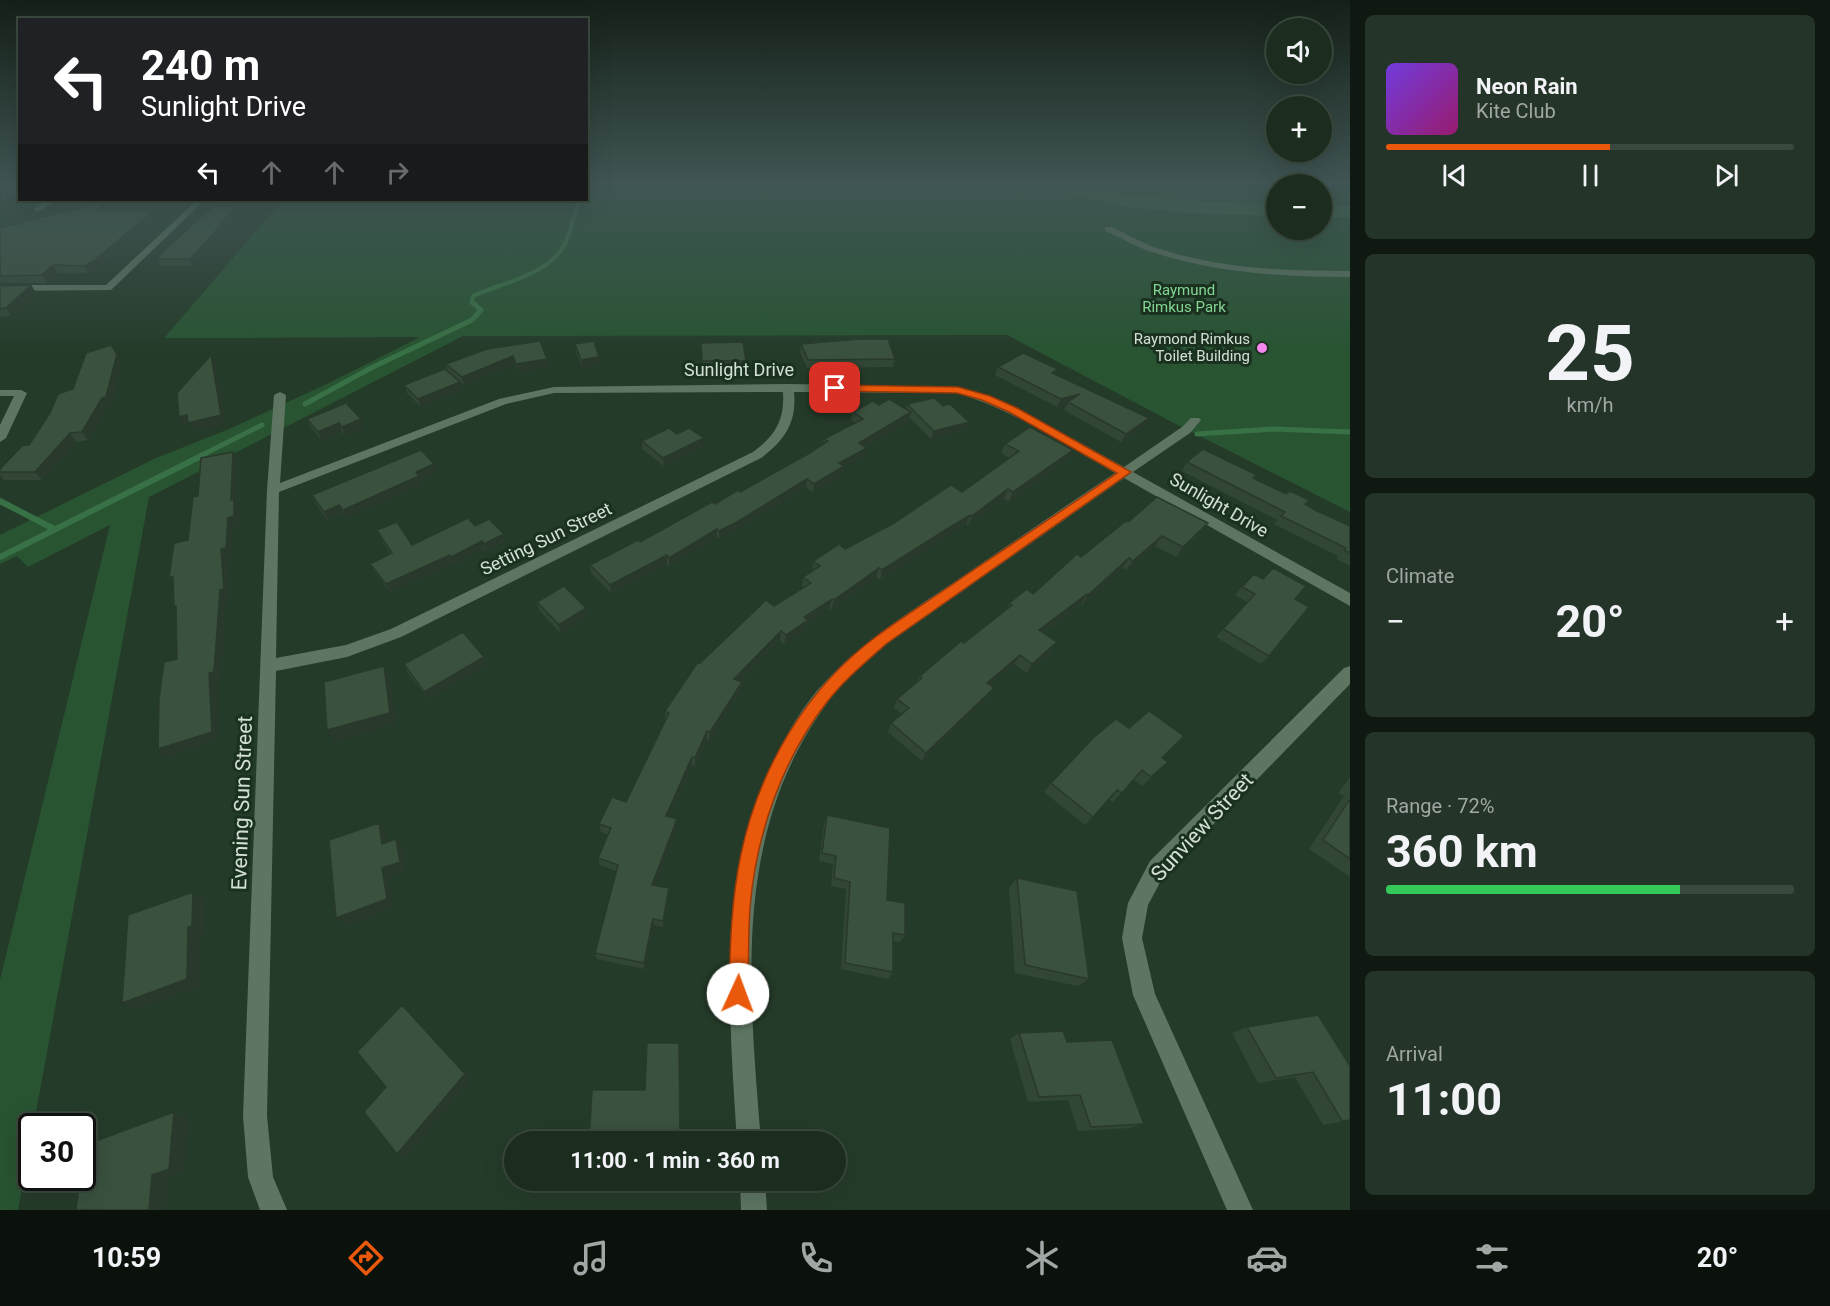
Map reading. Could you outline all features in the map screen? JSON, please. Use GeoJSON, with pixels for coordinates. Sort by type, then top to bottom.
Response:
{"type":"FeatureCollection","features":[{"type":"Feature","properties":{"kind":"street"},"geometry":{"type":"LineString","coordinates":[[0,288],[108,288],[159,239]]}},
{"type":"Feature","properties":{"kind":"street"},"geometry":{"type":"LineString","coordinates":[[1133,239],[1153,249],[1195,260],[1295,272],[1350,274]]}},
{"type":"Feature","properties":{"kind":"street","name":"Sunlight Drive"},"geometry":{"type":"LineString","coordinates":[[273,490],[502,401],[528,394],[571,389],[788,387],[958,390],[986,398],[1013,410],[1350,600]]}},
{"type":"Feature","properties":{"kind":"street","name":"Setting Sun Street"},"geometry":{"type":"LineString","coordinates":[[269,666],[347,651],[396,633],[757,454],[778,438],[787,425],[790,405],[788,387]]}},
{"type":"Feature","properties":{"kind":"street"},"geometry":{"type":"LineString","coordinates":[[0,393],[21,393],[0,438]]}},
{"type":"Feature","properties":{"kind":"street","name":"Evening Sun Street"},"geometry":{"type":"LineString","coordinates":[[274,1210],[260,1180],[255,1116],[273,490],[280,395]]}},
{"type":"Feature","properties":{"kind":"street"},"geometry":{"type":"LineString","coordinates":[[748,1131],[738,994],[741,907],[750,854],[763,806],[790,746],[823,696],[849,668],[881,640],[1191,424]]}},
{"type":"Feature","properties":{"kind":"street","name":"Sunview Street"},"geometry":{"type":"LineString","coordinates":[[1240,1210],[1144,994],[1132,938],[1138,903],[1157,868],[1350,673]]}},
{"type":"Feature","properties":{"kind":"street"},"geometry":{"type":"LineString","coordinates":[[753,1191],[754,1210]]}},
{"type":"Feature","properties":{"kind":"green space","name":"Raymund Rimkus Park"},"geometry":{"type":"Polygon","coordinates":[[[249,239],[1350,239],[1350,512],[1007,335],[463,336],[149,497],[36,1113],[18,1113],[18,1191],[21,1191],[18,1210],[0,1210],[0,980],[110,525],[28,567],[17,556],[0,564],[0,535],[156,458],[227,430],[329,383],[420,337],[164,338],[249,239]]]}},
{"type":"Feature","properties":{"kind":"building"},"geometry":{"type":"Polygon","coordinates":[[[0,239],[119,239],[95,260],[84,266],[53,265],[42,275],[0,276],[0,239]]]}},
{"type":"Feature","properties":{"kind":"building"},"geometry":{"type":"Polygon","coordinates":[[[176,239],[208,239],[190,259],[157,259],[176,239]]]}},
{"type":"Feature","properties":{"kind":"building"},"geometry":{"type":"Polygon","coordinates":[[[31,285],[6,308],[0,309],[0,286],[31,285]]]}},
{"type":"Feature","properties":{"kind":"building"},"geometry":{"type":"Polygon","coordinates":[[[888,339],[895,359],[808,360],[801,344],[888,339]]]}},
{"type":"Feature","properties":{"kind":"building"},"geometry":{"type":"Polygon","coordinates":[[[540,341],[547,359],[516,364],[513,356],[462,377],[446,364],[487,349],[540,341]]]}},
{"type":"Feature","properties":{"kind":"building"},"geometry":{"type":"Polygon","coordinates":[[[594,341],[599,357],[581,360],[575,344],[594,341]]]}},
{"type":"Feature","properties":{"kind":"building"},"geometry":{"type":"Polygon","coordinates":[[[743,342],[746,361],[702,361],[701,343],[743,342]]]}},
{"type":"Feature","properties":{"kind":"building"},"geometry":{"type":"Polygon","coordinates":[[[111,345],[117,354],[106,397],[102,398],[82,432],[70,433],[35,472],[0,472],[0,469],[23,445],[29,445],[50,413],[58,394],[73,389],[86,353],[111,345]]]}},
{"type":"Feature","properties":{"kind":"building"},"geometry":{"type":"Polygon","coordinates":[[[1023,353],[1058,369],[1052,373],[1149,418],[1126,434],[1068,402],[1080,394],[1061,399],[998,367],[1023,353]]]}},
{"type":"Feature","properties":{"kind":"building"},"geometry":{"type":"Polygon","coordinates":[[[211,355],[221,415],[188,423],[187,415],[179,417],[177,393],[211,355]]]}},
{"type":"Feature","properties":{"kind":"building"},"geometry":{"type":"Polygon","coordinates":[[[445,369],[460,382],[418,399],[404,385],[445,369]]]}},
{"type":"Feature","properties":{"kind":"building"},"geometry":{"type":"Polygon","coordinates":[[[934,398],[943,406],[950,404],[969,422],[934,431],[907,404],[934,398]]]}},
{"type":"Feature","properties":{"kind":"building"},"geometry":{"type":"Polygon","coordinates":[[[889,399],[911,412],[859,443],[867,448],[839,463],[844,466],[814,484],[807,479],[737,522],[719,531],[717,529],[669,558],[667,555],[610,585],[590,565],[638,540],[640,542],[712,502],[715,504],[738,490],[740,492],[828,441],[824,439],[863,419],[853,412],[873,401],[879,405],[889,399]]]}},
{"type":"Feature","properties":{"kind":"building"},"geometry":{"type":"Polygon","coordinates":[[[346,403],[361,419],[342,427],[339,423],[318,432],[307,419],[346,403]]]}},
{"type":"Feature","properties":{"kind":"building"},"geometry":{"type":"Polygon","coordinates":[[[1030,427],[1073,450],[1013,492],[1008,489],[972,516],[970,515],[882,570],[879,568],[834,600],[832,599],[804,617],[808,620],[786,635],[781,631],[734,679],[742,682],[710,732],[707,731],[695,758],[692,757],[666,816],[677,819],[652,885],[669,888],[663,921],[653,919],[644,963],[595,953],[618,865],[598,858],[611,828],[599,824],[612,797],[626,802],[669,713],[665,711],[698,662],[700,663],[766,600],[774,606],[811,583],[803,577],[820,566],[813,561],[839,544],[845,549],[894,523],[951,485],[962,492],[1019,451],[1005,444],[1030,427]]]}},
{"type":"Feature","properties":{"kind":"building"},"geometry":{"type":"Polygon","coordinates":[[[669,428],[677,434],[689,428],[704,438],[663,458],[642,441],[669,428]]]}},
{"type":"Feature","properties":{"kind":"building"},"geometry":{"type":"Polygon","coordinates":[[[1203,449],[1257,475],[1253,478],[1286,494],[1290,491],[1309,500],[1305,504],[1350,526],[1350,553],[1344,550],[1346,548],[1281,516],[1285,512],[1187,462],[1203,449]]]}},
{"type":"Feature","properties":{"kind":"building"},"geometry":{"type":"Polygon","coordinates":[[[421,450],[434,464],[416,472],[419,476],[343,510],[339,505],[324,512],[312,495],[421,450]]]}},
{"type":"Feature","properties":{"kind":"building"},"geometry":{"type":"Polygon","coordinates":[[[233,452],[231,500],[234,500],[234,516],[228,518],[226,548],[221,549],[224,589],[220,590],[214,672],[209,673],[212,732],[158,749],[159,699],[164,662],[177,659],[176,606],[174,606],[173,577],[169,577],[174,543],[188,540],[193,497],[198,496],[201,458],[233,452]]]}},
{"type":"Feature","properties":{"kind":"building"},"geometry":{"type":"Polygon","coordinates":[[[1157,497],[1208,523],[1183,547],[1162,536],[1133,561],[1129,558],[1088,595],[1039,630],[1057,642],[1032,664],[1020,655],[987,683],[994,688],[926,753],[891,723],[909,708],[897,699],[961,641],[964,643],[1012,605],[1009,603],[1027,589],[1033,594],[1077,554],[1081,557],[1157,497]]]}},
{"type":"Feature","properties":{"kind":"building"},"geometry":{"type":"Polygon","coordinates":[[[468,518],[475,526],[489,519],[504,534],[484,544],[482,541],[451,557],[450,555],[386,584],[370,564],[392,553],[377,530],[397,522],[412,545],[468,518]]]}},
{"type":"Feature","properties":{"kind":"building"},"geometry":{"type":"Polygon","coordinates":[[[1273,568],[1306,586],[1295,599],[1309,607],[1269,656],[1223,629],[1255,594],[1242,587],[1254,574],[1263,579],[1273,568]]]}},
{"type":"Feature","properties":{"kind":"building"},"geometry":{"type":"Polygon","coordinates":[[[564,586],[586,608],[559,625],[537,602],[564,586]]]}},
{"type":"Feature","properties":{"kind":"building"},"geometry":{"type":"Polygon","coordinates":[[[463,632],[484,657],[424,692],[404,664],[463,632]]]}},
{"type":"Feature","properties":{"kind":"building"},"geometry":{"type":"Polygon","coordinates":[[[384,666],[390,713],[327,730],[324,682],[384,666]]]}},
{"type":"Feature","properties":{"kind":"building"},"geometry":{"type":"Polygon","coordinates":[[[1149,711],[1184,736],[1162,758],[1168,762],[1151,777],[1142,770],[1122,793],[1117,790],[1093,817],[1051,783],[1093,738],[1116,719],[1129,728],[1149,711]]]}},
{"type":"Feature","properties":{"kind":"building"},"geometry":{"type":"Polygon","coordinates":[[[1350,799],[1350,859],[1323,840],[1350,799]]]}},
{"type":"Feature","properties":{"kind":"building"},"geometry":{"type":"Polygon","coordinates":[[[827,815],[890,828],[887,900],[905,903],[905,935],[893,933],[893,972],[845,963],[850,882],[834,878],[836,856],[822,853],[827,815]]]}},
{"type":"Feature","properties":{"kind":"building"},"geometry":{"type":"Polygon","coordinates":[[[379,823],[382,844],[396,839],[400,862],[382,868],[387,899],[336,918],[329,840],[379,823]]]}},
{"type":"Feature","properties":{"kind":"building"},"geometry":{"type":"Polygon","coordinates":[[[1017,878],[1077,891],[1089,979],[1025,965],[1017,878]]]}},
{"type":"Feature","properties":{"kind":"building"},"geometry":{"type":"Polygon","coordinates":[[[193,892],[192,926],[188,927],[187,979],[122,1003],[128,915],[193,892]]]}},
{"type":"Feature","properties":{"kind":"building"},"geometry":{"type":"Polygon","coordinates":[[[402,1005],[465,1074],[397,1154],[364,1112],[386,1087],[357,1052],[402,1005]]]}},
{"type":"Feature","properties":{"kind":"building"},"geometry":{"type":"Polygon","coordinates":[[[1318,1015],[1350,1066],[1350,1120],[1342,1121],[1313,1072],[1276,1078],[1247,1027],[1318,1015]]]}},
{"type":"Feature","properties":{"kind":"building"},"geometry":{"type":"Polygon","coordinates":[[[1063,1031],[1067,1042],[1112,1040],[1144,1124],[1091,1127],[1080,1095],[1039,1097],[1019,1033],[1063,1031]]]}},
{"type":"Feature","properties":{"kind":"building"},"geometry":{"type":"Polygon","coordinates":[[[647,1043],[679,1043],[680,1131],[590,1131],[592,1090],[645,1090],[647,1043]]]}},
{"type":"Feature","properties":{"kind":"building"},"geometry":{"type":"Polygon","coordinates":[[[174,1112],[169,1169],[152,1175],[149,1210],[76,1210],[78,1191],[96,1191],[96,1141],[174,1112]]]}},
{"type":"Feature","properties":{"kind":"waterway"},"geometry":{"type":"LineString","coordinates":[[472,302],[473,296],[524,277],[548,264],[567,239]]}},
{"type":"Feature","properties":{"kind":"waterway"},"geometry":{"type":"LineString","coordinates":[[305,404],[371,368],[472,320],[481,310],[472,302]]}},
{"type":"Feature","properties":{"kind":"waterway"},"geometry":{"type":"LineString","coordinates":[[202,455],[262,425]]}},
{"type":"Feature","properties":{"kind":"waterway"},"geometry":{"type":"LineString","coordinates":[[1197,434],[1274,429],[1350,432]]}},
{"type":"Feature","properties":{"kind":"waterway"},"geometry":{"type":"LineString","coordinates":[[0,557],[205,454]]}},
{"type":"Feature","properties":{"kind":"waterway"},"geometry":{"type":"LineString","coordinates":[[0,501],[54,529]]}},
{"type":"Feature","properties":{"kind":"place","name":"Raymond Rimkus Toilet Building"},"geometry":{"type":"Point","coordinates":[1262,348]}},
{"type":"Feature","properties":{"kind":"route"},"geometry":{"type":"LineString","coordinates":[[738,994],[741,907],[750,854],[763,806],[780,764],[800,728],[823,696],[849,668],[881,640],[1125,472],[1013,410],[986,398],[958,390],[928,388],[835,388]]}}]}
